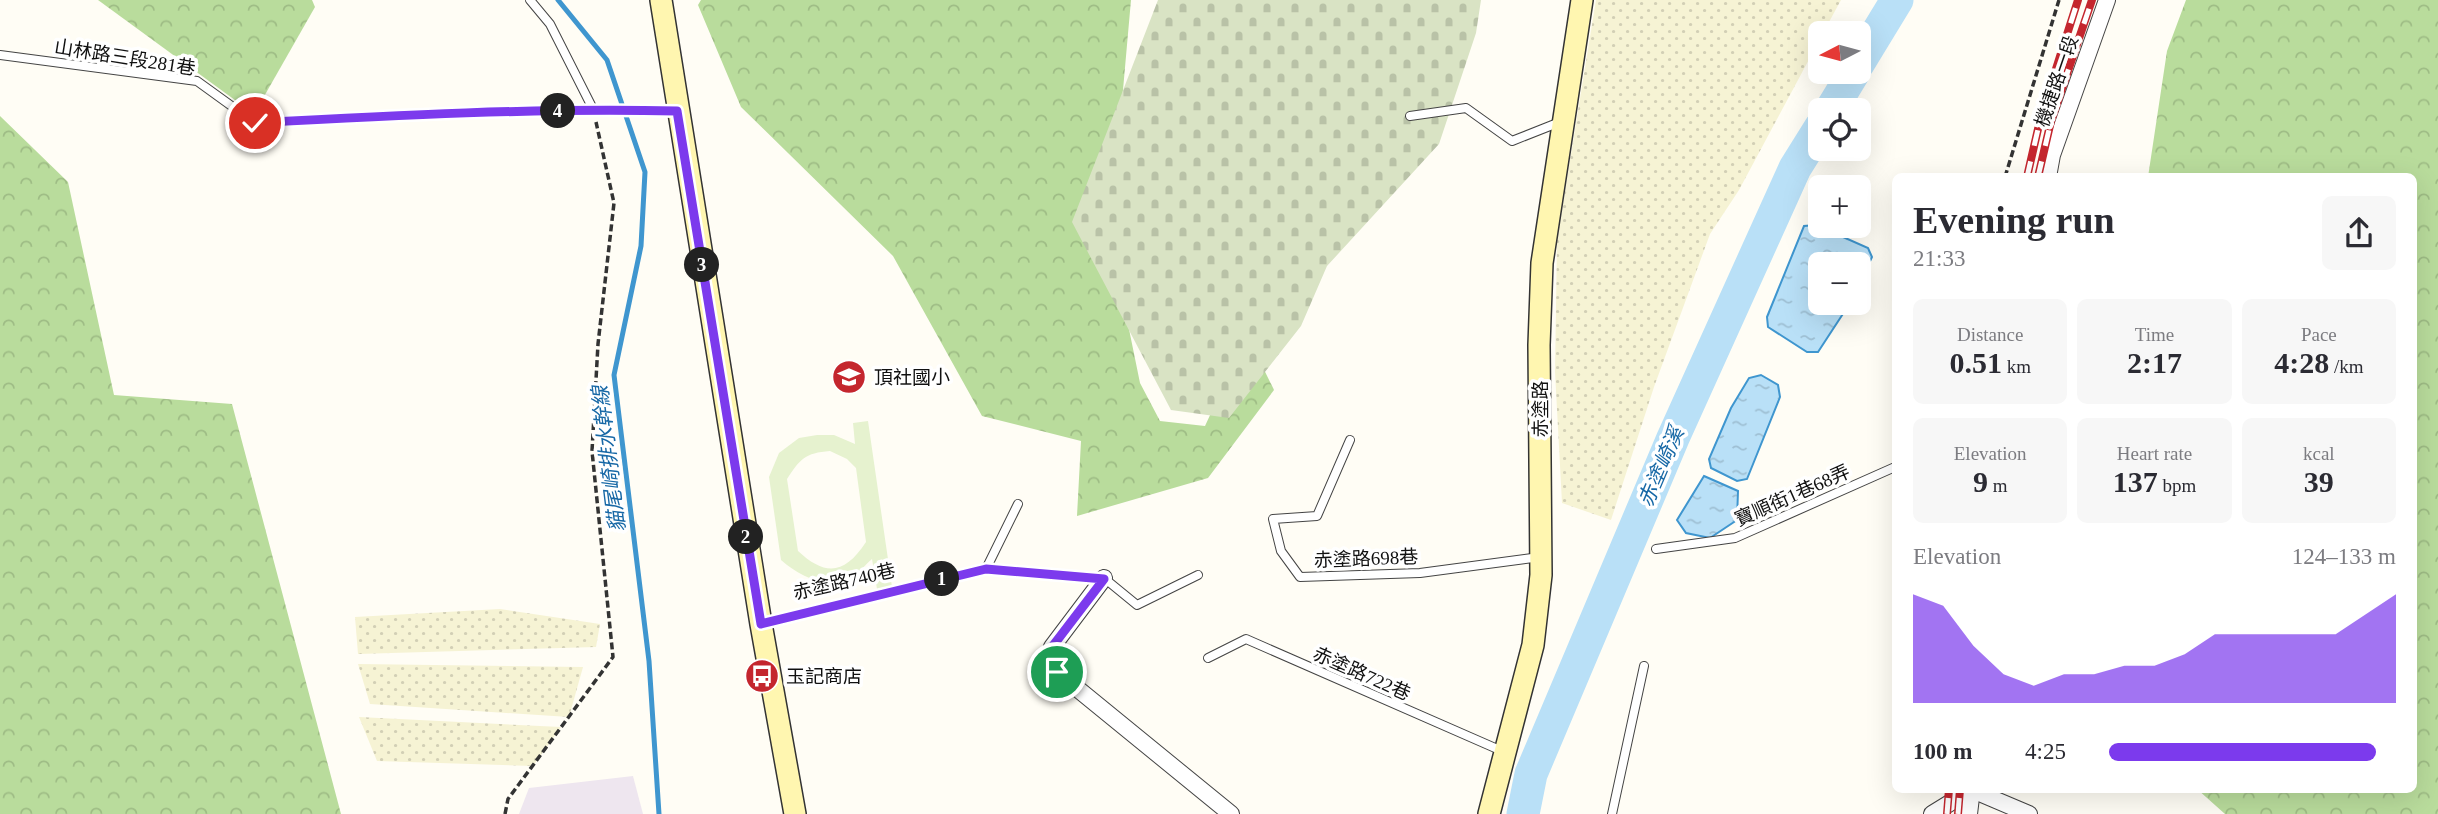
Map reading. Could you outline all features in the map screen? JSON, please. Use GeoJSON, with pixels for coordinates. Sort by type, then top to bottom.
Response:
{"type":"FeatureCollection","features":[{"type":"Feature","properties":{"kind":"main road"},"geometry":{"type":"LineString","coordinates":[[661,0],[761,624],[795,814]]}},
{"type":"Feature","properties":{"kind":"main road","name":"赤塗路"},"geometry":{"type":"LineString","coordinates":[[1489,814],[1533,645],[1541,575],[1539,345],[1542,263],[1582,0]]}},
{"type":"Feature","properties":{"kind":"street","name":"機捷路一段"},"geometry":{"type":"LineString","coordinates":[[2049,173],[2052,155],[2107,0]]}},
{"type":"Feature","properties":{"kind":"street"},"geometry":{"type":"LineString","coordinates":[[1104,579],[1052,647],[1057,672],[1231,814]]}},
{"type":"Feature","properties":{"kind":"street"},"geometry":{"type":"LineString","coordinates":[[1932,814],[1969,793]]}},
{"type":"Feature","properties":{"kind":"street"},"geometry":{"type":"LineString","coordinates":[[1969,814],[1973,793]]}},
{"type":"Feature","properties":{"kind":"street"},"geometry":{"type":"LineString","coordinates":[[1979,793],[2029,814]]}},
{"type":"Feature","properties":{"kind":"lane"},"geometry":{"type":"LineString","coordinates":[[530,0],[550,24],[593,110]]}},
{"type":"Feature","properties":{"kind":"lane","name":"山林路三段281巷"},"geometry":{"type":"LineString","coordinates":[[0,55],[197,81],[255,123],[405,115],[593,110],[677,111]]}},
{"type":"Feature","properties":{"kind":"lane"},"geometry":{"type":"LineString","coordinates":[[1410,117],[1466,108],[1512,141],[1564,120]]}},
{"type":"Feature","properties":{"kind":"lane","name":"赤塗路698巷"},"geometry":{"type":"LineString","coordinates":[[1350,440],[1317,516],[1273,519],[1281,551],[1300,577],[1420,573],[1540,557]]}},
{"type":"Feature","properties":{"kind":"lane","name":"寶順街1巷68弄"},"geometry":{"type":"LineString","coordinates":[[1656,549],[1735,538],[1892,468]]}},
{"type":"Feature","properties":{"kind":"lane"},"geometry":{"type":"LineString","coordinates":[[986,569],[1018,503]]}},
{"type":"Feature","properties":{"kind":"lane","name":"赤塗路740巷"},"geometry":{"type":"LineString","coordinates":[[761,624],[986,569],[1104,579]]}},
{"type":"Feature","properties":{"kind":"lane"},"geometry":{"type":"LineString","coordinates":[[1104,579],[1137,605],[1198,575]]}},
{"type":"Feature","properties":{"kind":"lane","name":"赤塗路722巷"},"geometry":{"type":"LineString","coordinates":[[1208,658],[1246,639],[1505,752]]}},
{"type":"Feature","properties":{"kind":"lane"},"geometry":{"type":"LineString","coordinates":[[1612,814],[1644,666]]}},
{"type":"Feature","properties":{"kind":"path","name":"機捷路一段"},"geometry":{"type":"LineString","coordinates":[[2006,173],[2059,0]]}},
{"type":"Feature","properties":{"kind":"path"},"geometry":{"type":"LineString","coordinates":[[505,814],[508,799],[613,657],[592,451],[598,344],[614,203],[593,110]]}},
{"type":"Feature","properties":{"kind":"shaded area"},"geometry":{"type":"Polygon","coordinates":[[[1596,0],[1841,0],[1830,21],[1808,21],[1808,61],[1739,190],[1710,234],[1654,387],[1611,520],[1562,503],[1555,372],[1557,240],[1596,0]]]}},
{"type":"Feature","properties":{"kind":"shaded area"},"geometry":{"type":"Polygon","coordinates":[[[500,609],[600,624],[596,647],[358,654],[355,617],[500,609]]]}},
{"type":"Feature","properties":{"kind":"shaded area"},"geometry":{"type":"Polygon","coordinates":[[[358,664],[583,667],[569,717],[370,704],[358,664]]]}},
{"type":"Feature","properties":{"kind":"shaded area"},"geometry":{"type":"Polygon","coordinates":[[[359,717],[561,727],[533,766],[377,761],[359,717]]]}},
{"type":"Feature","properties":{"kind":"shaded area"},"geometry":{"type":"Polygon","coordinates":[[[633,776],[643,814],[519,814],[529,788],[633,776]]]}},
{"type":"Feature","properties":{"kind":"green space"},"geometry":{"type":"Polygon","coordinates":[[[98,0],[312,0],[315,7],[254,114],[98,0]]]}},
{"type":"Feature","properties":{"kind":"green space"},"geometry":{"type":"Polygon","coordinates":[[[701,0],[1131,0],[1110,236],[1140,383],[1160,421],[1205,426],[1247,335],[1274,390],[1208,478],[1077,516],[1081,441],[982,416],[893,256],[741,107],[698,5],[701,0]]]}},
{"type":"Feature","properties":{"kind":"green space"},"geometry":{"type":"Polygon","coordinates":[[[1158,0],[1481,0],[1476,33],[1439,144],[1327,266],[1301,326],[1229,418],[1171,410],[1072,222],[1158,0]]]}},
{"type":"Feature","properties":{"kind":"green space"},"geometry":{"type":"Polygon","coordinates":[[[2186,0],[2438,0],[2438,814],[2225,814],[2201,793],[2417,793],[2417,173],[2149,173],[2167,51],[2186,0]]]}},
{"type":"Feature","properties":{"kind":"green space"},"geometry":{"type":"Polygon","coordinates":[[[0,116],[68,182],[114,395],[232,404],[341,814],[0,814],[0,116]]]}},
{"type":"Feature","properties":{"kind":"green space"},"geometry":{"type":"Polygon","coordinates":[[[868,421],[892,587],[877,589],[872,559],[852,578],[834,583],[814,580],[781,560],[769,477],[779,453],[799,438],[817,435],[834,435],[855,444],[853,423],[868,421]],[[830,451],[809,455],[787,479],[798,551],[817,565],[826,568],[843,566],[866,542],[856,468],[847,459],[830,451]]]}},
{"type":"Feature","properties":{"kind":"water"},"geometry":{"type":"Polygon","coordinates":[[[1804,226],[1808,226],[1808,238],[1845,238],[1868,248],[1870,252],[1808,252],[1808,315],[1842,315],[1818,352],[1807,352],[1768,327],[1767,317],[1804,226]]]}},
{"type":"Feature","properties":{"kind":"water"},"geometry":{"type":"Polygon","coordinates":[[[1761,375],[1778,385],[1780,397],[1747,479],[1737,481],[1711,468],[1709,459],[1731,408],[1749,378],[1761,375]]]}},
{"type":"Feature","properties":{"kind":"water"},"geometry":{"type":"Polygon","coordinates":[[[1704,476],[1738,491],[1737,520],[1710,538],[1686,533],[1677,520],[1704,476]]]}},
{"type":"Feature","properties":{"kind":"waterway","name":"貓尾崎排水幹線"},"geometry":{"type":"LineString","coordinates":[[558,0],[607,60],[645,172],[641,246],[614,375],[649,661],[659,814]]}},
{"type":"Feature","properties":{"kind":"waterway","name":"赤塗崎溪"},"geometry":{"type":"LineString","coordinates":[[1871,43],[1897,0]]}},
{"type":"Feature","properties":{"kind":"waterway","name":"赤塗崎溪"},"geometry":{"type":"LineString","coordinates":[[1838,98],[1847,84]]}},
{"type":"Feature","properties":{"kind":"waterway","name":"赤塗崎溪"},"geometry":{"type":"LineString","coordinates":[[1523,814],[1531,774],[1673,438],[1795,168],[1808,147]]}},
{"type":"Feature","properties":{"kind":"railway"},"geometry":{"type":"LineString","coordinates":[[2028,173],[2041,116],[2078,0]]}},
{"type":"Feature","properties":{"kind":"railway"},"geometry":{"type":"LineString","coordinates":[[2039,173],[2051,121],[2092,0]]}},
{"type":"Feature","properties":{"kind":"railway"},"geometry":{"type":"LineString","coordinates":[[1947,814],[1949,793]]}},
{"type":"Feature","properties":{"kind":"railway"},"geometry":{"type":"LineString","coordinates":[[1958,814],[1960,793]]}},
{"type":"Feature","properties":{"kind":"place","name":"頂社國小"},"geometry":{"type":"Point","coordinates":[849,377]}},
{"type":"Feature","properties":{"kind":"place","name":"玉記商店"},"geometry":{"type":"Point","coordinates":[762,676]}},
{"type":"Feature","properties":{"kind":"route"},"geometry":{"type":"LineString","coordinates":[[255,123],[603,109],[677,111],[761,624],[986,569],[1104,579],[1052,647],[1057,672]]}}]}
